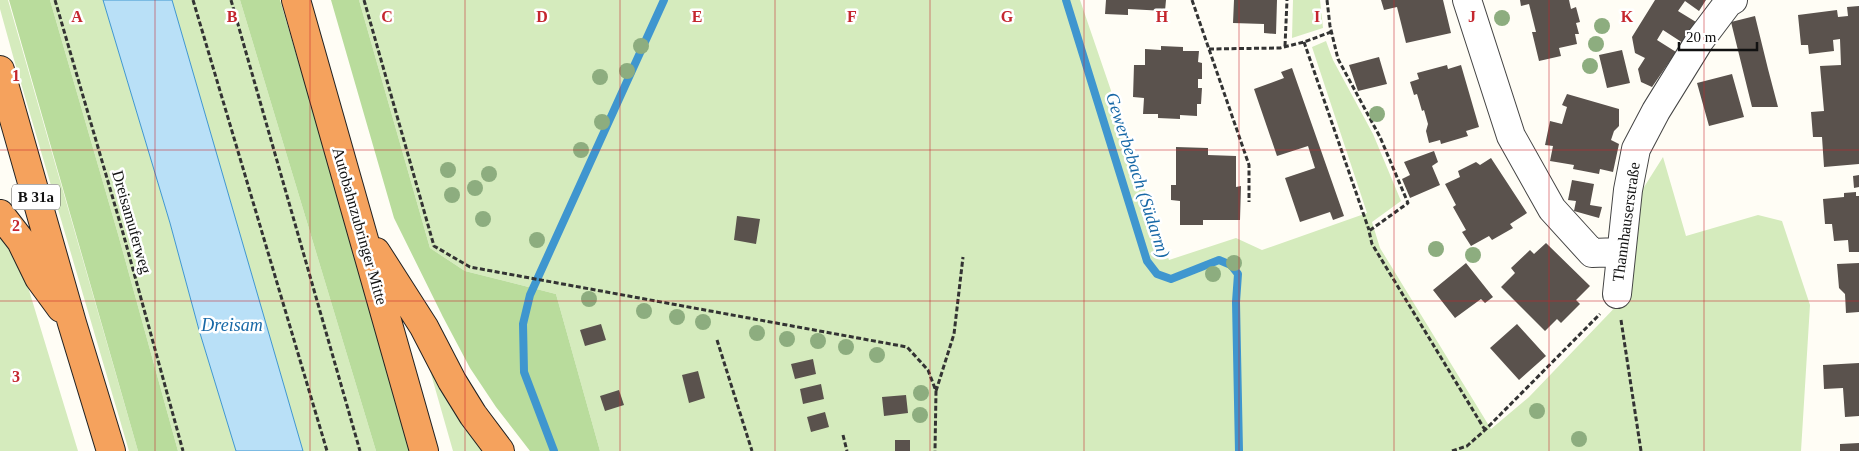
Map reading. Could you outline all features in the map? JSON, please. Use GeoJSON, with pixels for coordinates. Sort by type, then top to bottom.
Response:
{"type":"FeatureCollection","features":[{"type":"Feature","properties":{"kind":"highway","name":"Autobahnzubringer Mitte"},"geometry":{"type":"LineString","coordinates":[[296,0],[424,451]]}},
{"type":"Feature","properties":{"kind":"highway","name":"B 31a"},"geometry":{"type":"LineString","coordinates":[[0,70],[72,323],[111,451]]}},
{"type":"Feature","properties":{"kind":"highway","name":"B 31a"},"geometry":{"type":"LineString","coordinates":[[0,214],[21,241],[39,278],[72,323]]}},
{"type":"Feature","properties":{"kind":"highway"},"geometry":{"type":"LineString","coordinates":[[360,227],[424,327],[452,381],[473,415],[500,451]]}},
{"type":"Feature","properties":{"kind":"street"},"geometry":{"type":"LineString","coordinates":[[1467,0],[1511,136],[1552,209],[1592,253],[1620,252]]}},
{"type":"Feature","properties":{"kind":"street","name":"Thannhauserstraße"},"geometry":{"type":"LineString","coordinates":[[1617,294],[1628,190],[1636,150],[1656,111],[1700,40],[1728,3],[1734,0]]}},
{"type":"Feature","properties":{"kind":"path","name":"Dreisamuferweg"},"geometry":{"type":"LineString","coordinates":[[55,0],[183,451]]}},
{"type":"Feature","properties":{"kind":"path"},"geometry":{"type":"LineString","coordinates":[[193,0],[327,451]]}},
{"type":"Feature","properties":{"kind":"path"},"geometry":{"type":"LineString","coordinates":[[231,0],[360,451]]}},
{"type":"Feature","properties":{"kind":"path"},"geometry":{"type":"LineString","coordinates":[[364,0],[434,246],[470,267],[907,347],[928,370],[936,391]]}},
{"type":"Feature","properties":{"kind":"path"},"geometry":{"type":"LineString","coordinates":[[1192,0],[1250,165],[1249,202]]}},
{"type":"Feature","properties":{"kind":"path"},"geometry":{"type":"LineString","coordinates":[[1285,46],[1287,0]]}},
{"type":"Feature","properties":{"kind":"path"},"geometry":{"type":"LineString","coordinates":[[1327,0],[1331,32],[1338,59],[1380,137],[1408,203],[1369,230]]}},
{"type":"Feature","properties":{"kind":"path"},"geometry":{"type":"LineString","coordinates":[[1209,49],[1280,48],[1331,32]]}},
{"type":"Feature","properties":{"kind":"path"},"geometry":{"type":"LineString","coordinates":[[1304,42],[1369,230],[1372,244],[1484,430]]}},
{"type":"Feature","properties":{"kind":"path"},"geometry":{"type":"LineString","coordinates":[[935,451],[936,391],[954,334],[963,257]]}},
{"type":"Feature","properties":{"kind":"path"},"geometry":{"type":"LineString","coordinates":[[1452,451],[1467,446],[1484,430],[1574,341],[1609,305],[1617,294]]}},
{"type":"Feature","properties":{"kind":"path"},"geometry":{"type":"LineString","coordinates":[[1617,294],[1641,451]]}},
{"type":"Feature","properties":{"kind":"path"},"geometry":{"type":"LineString","coordinates":[[717,340],[752,451]]}},
{"type":"Feature","properties":{"kind":"path"},"geometry":{"type":"LineString","coordinates":[[843,435],[847,451]]}},
{"type":"Feature","properties":{"kind":"green space"},"geometry":{"type":"Polygon","coordinates":[[[0,0],[8,0],[138,451],[129,451],[13,56],[0,9],[0,0]]]}},
{"type":"Feature","properties":{"kind":"green space"},"geometry":{"type":"Polygon","coordinates":[[[9,0],[50,0],[118,234],[178,451],[138,451],[9,0]]]}},
{"type":"Feature","properties":{"kind":"green space"},"geometry":{"type":"Polygon","coordinates":[[[50,0],[103,0],[236,451],[178,451],[118,234],[50,0]]]}},
{"type":"Feature","properties":{"kind":"green space"},"geometry":{"type":"Polygon","coordinates":[[[172,0],[240,0],[376,451],[303,451],[172,0]]]}},
{"type":"Feature","properties":{"kind":"green space"},"geometry":{"type":"Polygon","coordinates":[[[240,0],[280,0],[370,303],[411,451],[376,451],[240,0]]]}},
{"type":"Feature","properties":{"kind":"green space"},"geometry":{"type":"Polygon","coordinates":[[[331,0],[359,0],[430,248],[465,271],[556,294],[600,451],[530,451],[496,407],[470,368],[394,218],[331,0]]]}},
{"type":"Feature","properties":{"kind":"green space"},"geometry":{"type":"Polygon","coordinates":[[[359,0],[1080,0],[1169,260],[1236,238],[1262,250],[1367,213],[1312,47],[1326,41],[1333,60],[1373,134],[1401,201],[1372,222],[1380,248],[1491,429],[1529,397],[1624,298],[1639,195],[1663,157],[1686,236],[1758,215],[1782,221],[1810,305],[1801,451],[600,451],[556,294],[465,271],[430,248],[359,0]]]}},
{"type":"Feature","properties":{"kind":"green space"},"geometry":{"type":"Polygon","coordinates":[[[1293,0],[1320,0],[1323,28],[1292,38],[1293,0]]]}},
{"type":"Feature","properties":{"kind":"green space"},"geometry":{"type":"Polygon","coordinates":[[[0,228],[21,264],[78,451],[0,451],[0,228]]]}},
{"type":"Feature","properties":{"kind":"green space"},"geometry":{"type":"Polygon","coordinates":[[[425,353],[494,451],[453,451],[425,353]]]}},
{"type":"Feature","properties":{"kind":"water","name":"Dreisam"},"geometry":{"type":"Polygon","coordinates":[[[103,0],[172,0],[303,451],[236,451],[103,0]]]}},
{"type":"Feature","properties":{"kind":"building"},"geometry":{"type":"Polygon","coordinates":[[[1106,0],[1166,0],[1165,11],[1128,9],[1128,15],[1105,14],[1106,0]]]}},
{"type":"Feature","properties":{"kind":"building"},"geometry":{"type":"Polygon","coordinates":[[[1234,0],[1277,0],[1276,34],[1264,33],[1264,24],[1233,23],[1234,0]]]}},
{"type":"Feature","properties":{"kind":"building"},"geometry":{"type":"Polygon","coordinates":[[[1381,0],[1443,0],[1451,33],[1406,43],[1397,7],[1384,10],[1381,0]]]}},
{"type":"Feature","properties":{"kind":"building"},"geometry":{"type":"Polygon","coordinates":[[[1520,0],[1569,0],[1571,9],[1576,7],[1580,22],[1576,23],[1579,34],[1575,34],[1577,44],[1559,48],[1561,56],[1539,61],[1532,32],[1536,32],[1529,4],[1521,6],[1520,0]]]}},
{"type":"Feature","properties":{"kind":"building"},"geometry":{"type":"Polygon","coordinates":[[[1655,0],[1706,0],[1699,11],[1685,1],[1678,11],[1696,22],[1683,43],[1663,30],[1657,40],[1676,52],[1652,87],[1641,82],[1638,69],[1645,58],[1635,53],[1632,37],[1655,0]]]}},
{"type":"Feature","properties":{"kind":"building"},"geometry":{"type":"Polygon","coordinates":[[[1859,6],[1859,164],[1824,167],[1822,137],[1813,137],[1811,112],[1824,111],[1820,66],[1841,65],[1840,39],[1833,40],[1834,51],[1809,54],[1808,45],[1801,45],[1798,15],[1837,10],[1838,17],[1848,16],[1847,7],[1859,6]]]}},
{"type":"Feature","properties":{"kind":"building"},"geometry":{"type":"Polygon","coordinates":[[[1755,16],[1778,107],[1752,107],[1731,22],[1755,16]]]}},
{"type":"Feature","properties":{"kind":"building"},"geometry":{"type":"Polygon","coordinates":[[[1161,46],[1183,47],[1183,51],[1199,51],[1198,62],[1202,63],[1202,79],[1198,79],[1198,88],[1202,88],[1201,104],[1197,104],[1197,116],[1180,115],[1180,119],[1158,118],[1158,114],[1143,114],[1144,98],[1133,97],[1134,65],[1145,65],[1145,49],[1161,50],[1161,46]]]}},
{"type":"Feature","properties":{"kind":"building"},"geometry":{"type":"Polygon","coordinates":[[[1622,50],[1630,83],[1607,88],[1599,55],[1622,50]]]}},
{"type":"Feature","properties":{"kind":"building"},"geometry":{"type":"Polygon","coordinates":[[[1379,57],[1387,84],[1358,91],[1349,65],[1379,57]]]}},
{"type":"Feature","properties":{"kind":"building"},"geometry":{"type":"Polygon","coordinates":[[[1447,65],[1448,69],[1461,65],[1479,127],[1466,131],[1468,136],[1441,144],[1440,140],[1429,143],[1426,131],[1428,124],[1424,110],[1422,111],[1417,94],[1414,95],[1410,82],[1419,79],[1417,73],[1447,65]]]}},
{"type":"Feature","properties":{"kind":"building"},"geometry":{"type":"Polygon","coordinates":[[[1292,68],[1344,216],[1333,220],[1330,212],[1300,222],[1285,178],[1315,168],[1308,146],[1277,156],[1254,89],[1284,78],[1281,72],[1292,68]]]}},
{"type":"Feature","properties":{"kind":"building"},"geometry":{"type":"Polygon","coordinates":[[[1732,74],[1744,117],[1709,126],[1697,83],[1732,74]]]}},
{"type":"Feature","properties":{"kind":"building"},"geometry":{"type":"Polygon","coordinates":[[[1567,94],[1619,109],[1619,126],[1614,131],[1611,140],[1619,144],[1613,172],[1600,169],[1599,174],[1573,169],[1574,165],[1550,161],[1553,146],[1545,145],[1550,121],[1562,124],[1567,107],[1562,105],[1567,94]]]}},
{"type":"Feature","properties":{"kind":"building"},"geometry":{"type":"Polygon","coordinates":[[[1176,147],[1208,148],[1208,155],[1236,156],[1236,187],[1241,186],[1240,220],[1203,220],[1203,225],[1180,225],[1180,201],[1171,200],[1171,185],[1176,185],[1176,147]]]}},
{"type":"Feature","properties":{"kind":"building"},"geometry":{"type":"Polygon","coordinates":[[[1434,151],[1438,162],[1432,166],[1440,185],[1410,198],[1402,179],[1410,175],[1404,162],[1434,151]]]}},
{"type":"Feature","properties":{"kind":"building"},"geometry":{"type":"Polygon","coordinates":[[[1491,158],[1527,213],[1510,224],[1513,228],[1492,240],[1489,236],[1471,246],[1462,232],[1466,230],[1453,207],[1456,205],[1445,184],[1460,177],[1458,171],[1476,162],[1480,165],[1491,158]]]}},
{"type":"Feature","properties":{"kind":"building"},"geometry":{"type":"Polygon","coordinates":[[[1859,175],[1859,187],[1854,188],[1853,176],[1859,175]]]}},
{"type":"Feature","properties":{"kind":"building"},"geometry":{"type":"Polygon","coordinates":[[[1572,180],[1594,184],[1590,205],[1602,207],[1599,218],[1574,211],[1576,201],[1568,200],[1572,180]]]}},
{"type":"Feature","properties":{"kind":"building"},"geometry":{"type":"Polygon","coordinates":[[[1856,192],[1856,196],[1859,196],[1859,252],[1849,252],[1848,240],[1834,241],[1832,224],[1825,224],[1823,199],[1844,197],[1844,193],[1856,192]]]}},
{"type":"Feature","properties":{"kind":"building"},"geometry":{"type":"Polygon","coordinates":[[[737,216],[760,219],[756,244],[734,240],[737,216]]]}},
{"type":"Feature","properties":{"kind":"building"},"geometry":{"type":"Polygon","coordinates":[[[1546,243],[1590,286],[1576,300],[1580,304],[1561,323],[1557,319],[1545,331],[1501,287],[1515,273],[1511,268],[1530,250],[1534,254],[1546,243]]]}},
{"type":"Feature","properties":{"kind":"building"},"geometry":{"type":"Polygon","coordinates":[[[1466,263],[1493,297],[1485,303],[1481,299],[1455,318],[1433,290],[1466,263]]]}},
{"type":"Feature","properties":{"kind":"building"},"geometry":{"type":"Polygon","coordinates":[[[1859,263],[1859,312],[1846,313],[1845,294],[1839,288],[1837,264],[1859,263]]]}},
{"type":"Feature","properties":{"kind":"building"},"geometry":{"type":"Polygon","coordinates":[[[601,324],[606,340],[585,346],[580,330],[601,324]]]}},
{"type":"Feature","properties":{"kind":"building"},"geometry":{"type":"Polygon","coordinates":[[[1517,324],[1546,356],[1519,380],[1490,348],[1517,324]]]}},
{"type":"Feature","properties":{"kind":"building"},"geometry":{"type":"Polygon","coordinates":[[[813,359],[816,374],[795,379],[791,364],[813,359]]]}},
{"type":"Feature","properties":{"kind":"building"},"geometry":{"type":"Polygon","coordinates":[[[1859,363],[1859,416],[1845,417],[1843,388],[1824,389],[1823,365],[1859,363]]]}},
{"type":"Feature","properties":{"kind":"building"},"geometry":{"type":"Polygon","coordinates":[[[698,371],[705,398],[689,403],[682,375],[698,371]]]}},
{"type":"Feature","properties":{"kind":"building"},"geometry":{"type":"Polygon","coordinates":[[[821,384],[824,399],[803,404],[800,389],[821,384]]]}},
{"type":"Feature","properties":{"kind":"building"},"geometry":{"type":"Polygon","coordinates":[[[619,390],[624,405],[605,411],[600,396],[619,390]]]}},
{"type":"Feature","properties":{"kind":"building"},"geometry":{"type":"Polygon","coordinates":[[[906,395],[908,413],[884,416],[882,397],[906,395]]]}},
{"type":"Feature","properties":{"kind":"building"},"geometry":{"type":"Polygon","coordinates":[[[825,412],[829,427],[811,432],[807,417],[825,412]]]}},
{"type":"Feature","properties":{"kind":"building"},"geometry":{"type":"Polygon","coordinates":[[[895,440],[910,440],[910,451],[895,451],[895,440]]]}},
{"type":"Feature","properties":{"kind":"building"},"geometry":{"type":"Polygon","coordinates":[[[1859,443],[1859,451],[1840,451],[1840,444],[1859,443]]]}},
{"type":"Feature","properties":{"kind":"waterway"},"geometry":{"type":"LineString","coordinates":[[554,451],[524,372],[523,324],[530,295],[664,0]]}},
{"type":"Feature","properties":{"kind":"waterway","name":"Gewerbebach (Südarm)"},"geometry":{"type":"LineString","coordinates":[[1066,0],[1147,261],[1157,274],[1171,279],[1219,260],[1231,265],[1238,274],[1236,302],[1239,451]]}}]}
